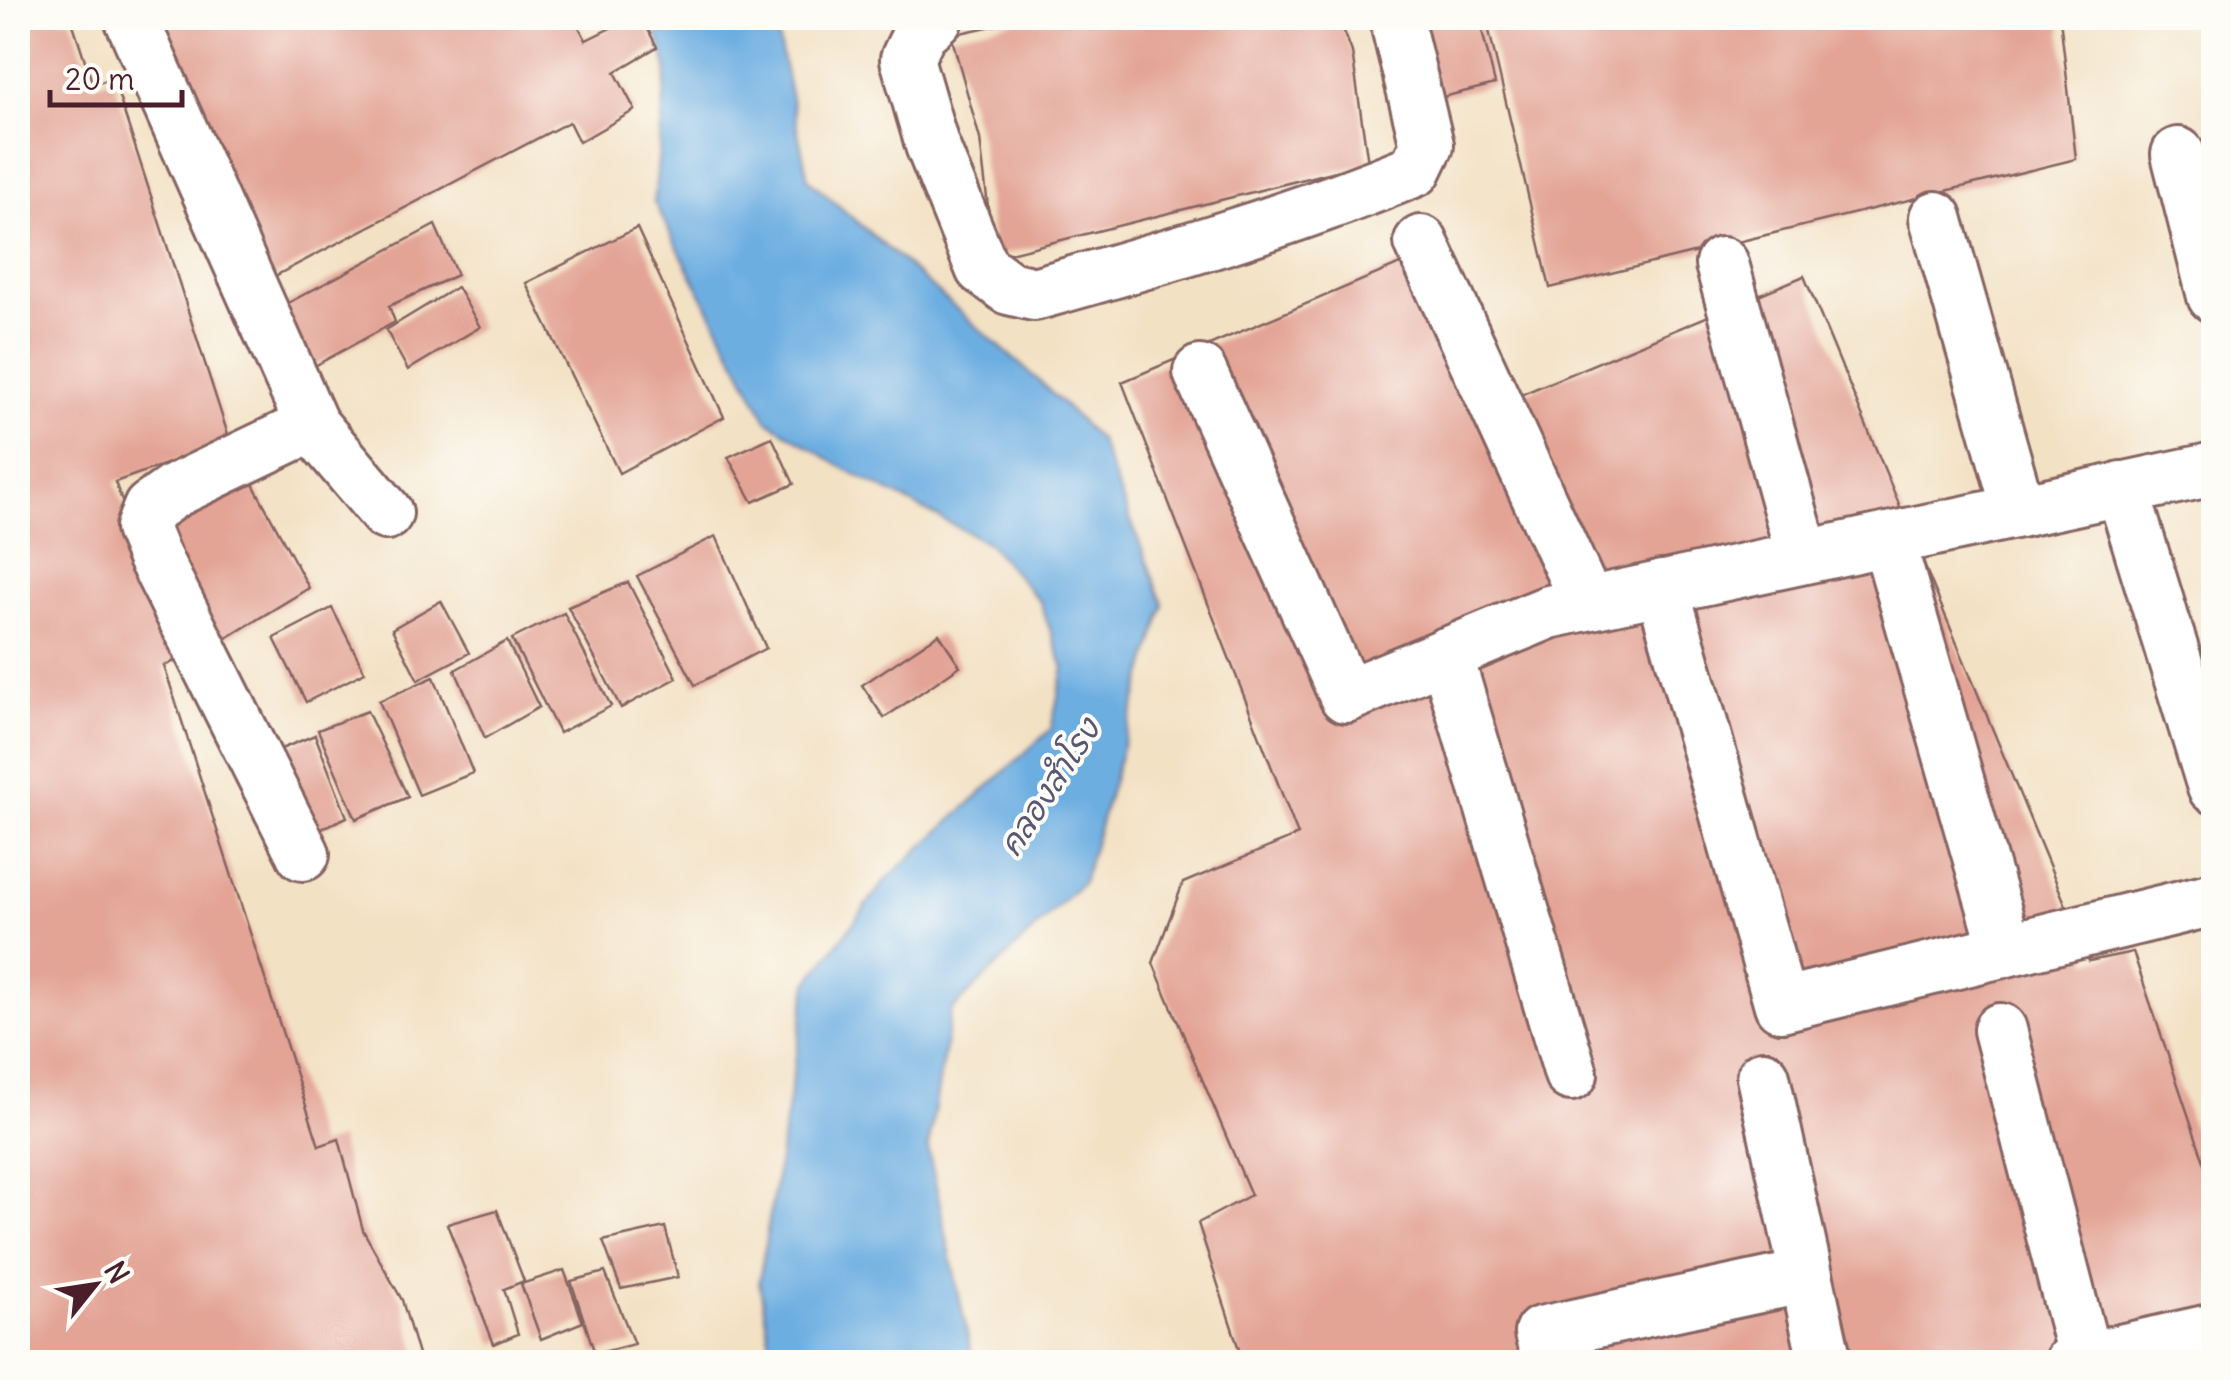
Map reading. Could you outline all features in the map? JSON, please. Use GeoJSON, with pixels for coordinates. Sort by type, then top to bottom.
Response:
{"type":"FeatureCollection","features":[{"type":"Feature","properties":{"kind":"street"},"geometry":{"type":"LineString","coordinates":[[132,18],[312,424],[386,513]]}},
{"type":"Feature","properties":{"kind":"street"},"geometry":{"type":"LineString","coordinates":[[936,18],[920,32],[907,59],[932,145],[982,268],[1009,288],[1034,294],[1208,245],[1348,198],[1415,170],[1427,145],[1396,18]]}},
{"type":"Feature","properties":{"kind":"street"},"geometry":{"type":"LineString","coordinates":[[2178,154],[2214,296]]}},
{"type":"Feature","properties":{"kind":"street"},"geometry":{"type":"LineString","coordinates":[[1936,218],[2019,510]]}},
{"type":"Feature","properties":{"kind":"street"},"geometry":{"type":"LineString","coordinates":[[1421,242],[1588,603]]}},
{"type":"Feature","properties":{"kind":"street"},"geometry":{"type":"LineString","coordinates":[[1722,264],[1803,557]]}},
{"type":"Feature","properties":{"kind":"street"},"geometry":{"type":"LineString","coordinates":[[1200,372],[1346,696],[1548,612],[2214,469]]}},
{"type":"Feature","properties":{"kind":"street"},"geometry":{"type":"LineString","coordinates":[[303,854],[142,528],[150,508],[174,491],[312,424]]}},
{"type":"Feature","properties":{"kind":"street"},"geometry":{"type":"LineString","coordinates":[[2122,488],[2214,786]]}},
{"type":"Feature","properties":{"kind":"street"},"geometry":{"type":"LineString","coordinates":[[1888,538],[2006,950]]}},
{"type":"Feature","properties":{"kind":"street"},"geometry":{"type":"LineString","coordinates":[[1662,587],[1781,1005],[2214,899]]}},
{"type":"Feature","properties":{"kind":"street"},"geometry":{"type":"LineString","coordinates":[[1446,654],[1570,1074]]}},
{"type":"Feature","properties":{"kind":"street"},"geometry":{"type":"LineString","coordinates":[[2000,1030],[2078,1361],[2214,1330]]}},
{"type":"Feature","properties":{"kind":"street"},"geometry":{"type":"LineString","coordinates":[[1763,1076],[1825,1362]]}},
{"type":"Feature","properties":{"kind":"street"},"geometry":{"type":"LineString","coordinates":[[1549,1362],[1542,1333],[1806,1276]]}},
{"type":"Feature","properties":{"kind":"water","name":"คลองสำโรง"},"geometry":{"type":"Polygon","coordinates":[[[653,18],[774,18],[808,179],[1039,381],[1099,440],[1164,605],[1083,882],[951,1011],[928,1148],[973,1362],[773,1362],[759,1281],[808,983],[884,882],[1051,729],[1064,668],[1040,602],[988,543],[843,468],[767,420],[654,202],[667,68],[653,18]]]}},
{"type":"Feature","properties":{"kind":"building"},"geometry":{"type":"Polygon","coordinates":[[[18,18],[71,18],[93,85],[113,78],[230,441],[115,482],[179,659],[164,666],[319,1146],[339,1139],[363,1230],[402,1300],[420,1362],[18,1362],[18,18]]]}},
{"type":"Feature","properties":{"kind":"building"},"geometry":{"type":"Polygon","coordinates":[[[148,18],[574,18],[586,40],[631,18],[642,18],[657,47],[615,72],[635,110],[579,142],[569,122],[271,278],[148,18]]]}},
{"type":"Feature","properties":{"kind":"building"},"geometry":{"type":"Polygon","coordinates":[[[1029,18],[1339,18],[1352,52],[1368,163],[994,257],[980,139],[951,35],[1029,18]]]}},
{"type":"Feature","properties":{"kind":"building"},"geometry":{"type":"Polygon","coordinates":[[[1410,18],[1479,18],[1495,84],[1427,101],[1410,18]]]}},
{"type":"Feature","properties":{"kind":"building"},"geometry":{"type":"Polygon","coordinates":[[[1486,18],[2060,18],[2076,159],[1550,288],[1486,18]]]}},
{"type":"Feature","properties":{"kind":"building"},"geometry":{"type":"Polygon","coordinates":[[[435,225],[457,275],[389,306],[395,322],[298,375],[271,312],[435,225]]]}},
{"type":"Feature","properties":{"kind":"building"},"geometry":{"type":"Polygon","coordinates":[[[637,228],[724,417],[619,473],[526,283],[637,228]]]}},
{"type":"Feature","properties":{"kind":"building"},"geometry":{"type":"Polygon","coordinates":[[[1419,256],[1518,396],[1804,276],[2089,961],[2133,952],[2214,1191],[2214,1362],[1243,1362],[1198,1223],[1251,1195],[1153,963],[1183,883],[1298,835],[1122,382],[1419,256]]]}},
{"type":"Feature","properties":{"kind":"building"},"geometry":{"type":"Polygon","coordinates":[[[457,287],[480,327],[408,370],[386,330],[457,287]]]}},
{"type":"Feature","properties":{"kind":"building"},"geometry":{"type":"Polygon","coordinates":[[[772,437],[794,484],[753,502],[728,457],[772,437]]]}},
{"type":"Feature","properties":{"kind":"building"},"geometry":{"type":"Polygon","coordinates":[[[246,471],[309,588],[220,642],[153,519],[246,471]]]}},
{"type":"Feature","properties":{"kind":"building"},"geometry":{"type":"Polygon","coordinates":[[[716,536],[766,648],[695,685],[637,576],[716,536]]]}},
{"type":"Feature","properties":{"kind":"building"},"geometry":{"type":"Polygon","coordinates":[[[628,582],[677,678],[621,708],[568,607],[628,582]]]}},
{"type":"Feature","properties":{"kind":"building"},"geometry":{"type":"Polygon","coordinates":[[[441,601],[469,653],[418,680],[392,629],[441,601]]]}},
{"type":"Feature","properties":{"kind":"building"},"geometry":{"type":"Polygon","coordinates":[[[332,608],[365,672],[306,702],[274,638],[332,608]]]}},
{"type":"Feature","properties":{"kind":"building"},"geometry":{"type":"Polygon","coordinates":[[[564,613],[611,706],[559,733],[512,639],[564,613]]]}},
{"type":"Feature","properties":{"kind":"building"},"geometry":{"type":"Polygon","coordinates":[[[939,634],[960,666],[884,718],[862,685],[939,634]]]}},
{"type":"Feature","properties":{"kind":"building"},"geometry":{"type":"Polygon","coordinates":[[[507,641],[539,707],[485,738],[455,670],[507,641]]]}},
{"type":"Feature","properties":{"kind":"building"},"geometry":{"type":"Polygon","coordinates":[[[434,677],[473,773],[419,795],[379,701],[434,677]]]}},
{"type":"Feature","properties":{"kind":"building"},"geometry":{"type":"Polygon","coordinates":[[[367,711],[408,797],[356,819],[318,730],[367,711]]]}},
{"type":"Feature","properties":{"kind":"building"},"geometry":{"type":"Polygon","coordinates":[[[315,735],[347,817],[305,836],[271,753],[315,735]]]}},
{"type":"Feature","properties":{"kind":"building"},"geometry":{"type":"Polygon","coordinates":[[[497,1210],[524,1281],[504,1289],[518,1334],[494,1344],[447,1224],[497,1210]]]}},
{"type":"Feature","properties":{"kind":"building"},"geometry":{"type":"Polygon","coordinates":[[[665,1227],[678,1277],[621,1289],[603,1241],[665,1227]]]}},
{"type":"Feature","properties":{"kind":"building"},"geometry":{"type":"Polygon","coordinates":[[[564,1270],[583,1322],[541,1339],[521,1284],[564,1270]]]}},
{"type":"Feature","properties":{"kind":"building"},"geometry":{"type":"Polygon","coordinates":[[[605,1272],[634,1344],[595,1354],[571,1281],[605,1272]]]}}]}
